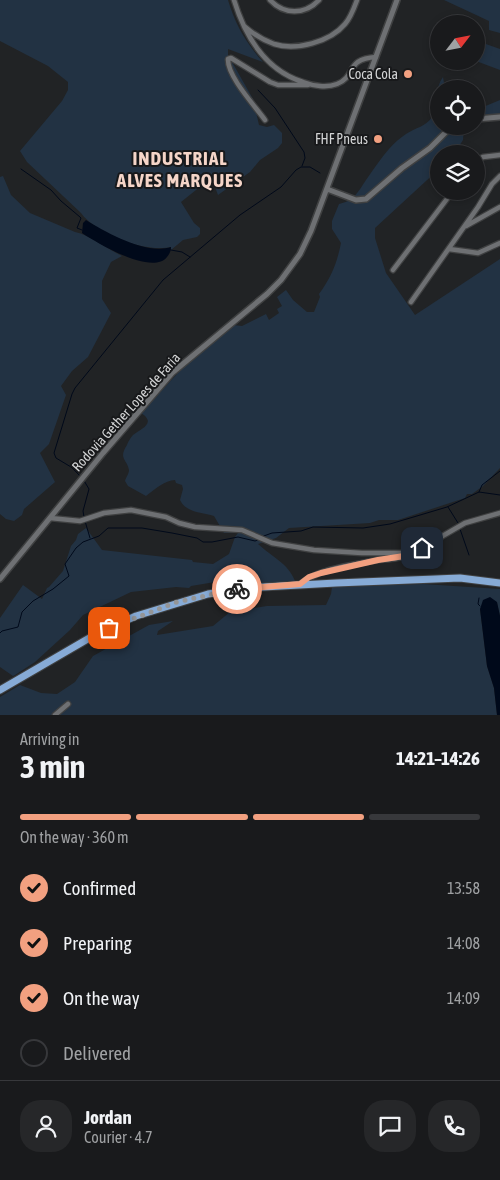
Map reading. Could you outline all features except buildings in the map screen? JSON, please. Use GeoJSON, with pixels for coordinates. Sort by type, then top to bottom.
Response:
{"type":"FeatureCollection","features":[{"type":"Feature","properties":{"kind":"highway"},"geometry":{"type":"LineString","coordinates":[[0,690],[81,641],[136,616],[208,594],[247,588],[300,584],[460,578],[500,582]]}},
{"type":"Feature","properties":{"kind":"street"},"geometry":{"type":"LineString","coordinates":[[234,0],[243,25],[255,46],[272,65],[289,77],[314,86]]}},
{"type":"Feature","properties":{"kind":"street"},"geometry":{"type":"LineString","coordinates":[[270,0],[282,10],[295,12],[311,7],[319,0]]}},
{"type":"Feature","properties":{"kind":"street"},"geometry":{"type":"LineString","coordinates":[[243,25],[256,36],[271,43],[298,46],[321,40],[338,31],[350,17],[357,0]]}},
{"type":"Feature","properties":{"kind":"street","name":"Rodovia Gether Lopes de Faria"},"geometry":{"type":"LineString","coordinates":[[0,579],[82,478],[172,373],[267,294],[281,280],[300,254],[397,0]]}},
{"type":"Feature","properties":{"kind":"street"},"geometry":{"type":"LineString","coordinates":[[265,120],[232,72],[227,61],[229,59],[278,85],[314,86],[337,84],[348,75],[359,60],[376,57]]}},
{"type":"Feature","properties":{"kind":"street"},"geometry":{"type":"LineString","coordinates":[[232,72],[243,66]]}},
{"type":"Feature","properties":{"kind":"street"},"geometry":{"type":"LineString","coordinates":[[485,118],[500,117]]}},
{"type":"Feature","properties":{"kind":"street"},"geometry":{"type":"LineString","coordinates":[[326,189],[356,200],[366,199],[402,168],[430,148],[443,135]]}},
{"type":"Feature","properties":{"kind":"street"},"geometry":{"type":"LineString","coordinates":[[485,157],[500,155]]}},
{"type":"Feature","properties":{"kind":"street"},"geometry":{"type":"LineString","coordinates":[[411,302],[466,226],[492,184],[500,176]]}},
{"type":"Feature","properties":{"kind":"street"},"geometry":{"type":"LineString","coordinates":[[393,270],[446,200]]}},
{"type":"Feature","properties":{"kind":"street"},"geometry":{"type":"LineString","coordinates":[[466,226],[500,207]]}},
{"type":"Feature","properties":{"kind":"street"},"geometry":{"type":"LineString","coordinates":[[449,249],[478,253],[500,243]]}},
{"type":"Feature","properties":{"kind":"street"},"geometry":{"type":"LineString","coordinates":[[50,518],[66,521],[85,520],[104,513],[131,510],[166,517],[195,527],[242,530],[272,543],[323,551],[408,553],[415,552],[465,523],[500,513]]}},
{"type":"Feature","properties":{"kind":"street"},"geometry":{"type":"LineString","coordinates":[[300,584],[309,577],[321,573],[404,556],[408,553]]}},
{"type":"Feature","properties":{"kind":"street"},"geometry":{"type":"LineString","coordinates":[[55,715],[68,704]]}},
{"type":"Feature","properties":{"kind":"shaded area"},"geometry":{"type":"Polygon","coordinates":[[[0,0],[228,0],[242,33],[251,48],[263,62],[228,49],[228,55],[253,99],[259,125],[267,127],[274,125],[282,133],[282,143],[278,148],[260,160],[250,172],[218,195],[211,181],[206,182],[181,202],[194,223],[200,228],[200,234],[197,237],[183,240],[171,250],[171,247],[148,247],[109,235],[88,221],[27,162],[20,151],[62,101],[68,90],[68,82],[48,66],[0,41],[0,0]]]}},
{"type":"Feature","properties":{"kind":"shaded area"},"geometry":{"type":"Polygon","coordinates":[[[444,0],[500,0],[500,33],[489,30],[489,21],[485,19],[485,15],[476,15],[444,0]]]}},
{"type":"Feature","properties":{"kind":"shaded area"},"geometry":{"type":"Polygon","coordinates":[[[485,44],[500,49],[500,70],[485,64],[485,44]]]}},
{"type":"Feature","properties":{"kind":"shaded area"},"geometry":{"type":"Polygon","coordinates":[[[500,100],[500,114],[485,116],[485,106],[500,100]]]}},
{"type":"Feature","properties":{"kind":"shaded area"},"geometry":{"type":"Polygon","coordinates":[[[430,120],[430,135],[463,135],[463,140],[460,145],[430,145],[430,177],[375,228],[375,238],[386,273],[415,315],[500,259],[500,468],[483,486],[472,494],[467,494],[465,498],[398,520],[289,528],[276,538],[258,544],[288,569],[295,581],[248,584],[237,580],[221,581],[191,586],[189,588],[176,587],[131,592],[83,615],[70,630],[35,662],[15,675],[13,676],[0,667],[0,618],[23,585],[42,599],[47,588],[63,571],[71,546],[78,534],[86,528],[102,550],[213,564],[229,554],[238,533],[224,533],[214,516],[190,510],[186,507],[180,500],[183,489],[182,485],[176,483],[175,480],[164,483],[146,496],[128,486],[125,481],[129,470],[123,456],[124,450],[132,436],[148,423],[146,417],[141,413],[188,362],[233,325],[242,326],[266,314],[269,320],[279,313],[277,309],[282,306],[277,297],[286,290],[293,300],[307,312],[314,312],[320,297],[319,294],[335,264],[341,243],[332,229],[332,221],[339,204],[348,201],[355,195],[380,160],[395,143],[406,134],[430,120]]]}},
{"type":"Feature","properties":{"kind":"shaded area"},"geometry":{"type":"Polygon","coordinates":[[[3,176],[11,195],[30,213],[87,236],[122,256],[111,262],[102,281],[102,299],[111,313],[88,357],[72,371],[61,386],[66,395],[49,444],[40,453],[55,482],[24,509],[22,515],[14,521],[6,519],[0,514],[0,177],[3,176]]]}},
{"type":"Feature","properties":{"kind":"shaded area"},"geometry":{"type":"Polygon","coordinates":[[[86,220],[105,231],[139,245],[161,249],[171,247],[170,252],[160,262],[150,263],[124,256],[82,233],[83,223],[86,220]]]}},
{"type":"Feature","properties":{"kind":"shaded area"},"geometry":{"type":"Polygon","coordinates":[[[423,584],[500,589],[500,616],[497,603],[480,609],[487,666],[494,688],[497,715],[0,715],[0,697],[20,685],[41,693],[57,694],[75,682],[93,656],[149,625],[173,621],[158,631],[157,635],[213,626],[230,612],[267,606],[326,605],[332,587],[423,584]]]}},
{"type":"Feature","properties":{"kind":"shaded area"},"geometry":{"type":"Polygon","coordinates":[[[490,597],[497,602],[500,616],[500,715],[497,715],[494,688],[487,666],[480,609],[483,600],[490,597]]]}},
{"type":"Feature","properties":{"kind":"waterway"},"geometry":{"type":"LineString","coordinates":[[258,90],[275,108],[304,152],[305,158],[302,166]]}},
{"type":"Feature","properties":{"kind":"waterway"},"geometry":{"type":"LineString","coordinates":[[80,476],[71,467],[56,458],[54,453],[75,388],[163,280],[240,215],[281,187],[296,170],[301,167],[310,167],[320,173]]}},
{"type":"Feature","properties":{"kind":"waterway"},"geometry":{"type":"LineString","coordinates":[[21,169],[51,190],[80,217],[77,228],[82,230]]}},
{"type":"Feature","properties":{"kind":"waterway"},"geometry":{"type":"LineString","coordinates":[[171,250],[182,252],[190,257]]}},
{"type":"Feature","properties":{"kind":"waterway"},"geometry":{"type":"LineString","coordinates":[[479,492],[482,485],[500,471]]}},
{"type":"Feature","properties":{"kind":"waterway"},"geometry":{"type":"LineString","coordinates":[[83,479],[89,489],[83,511],[84,517]]}},
{"type":"Feature","properties":{"kind":"waterway"},"geometry":{"type":"LineString","coordinates":[[261,537],[272,533],[301,531],[313,527],[363,528],[390,524],[447,507],[479,492],[500,495]]}},
{"type":"Feature","properties":{"kind":"waterway"},"geometry":{"type":"LineString","coordinates":[[448,507],[458,523]]}},
{"type":"Feature","properties":{"kind":"waterway"},"geometry":{"type":"LineString","coordinates":[[85,521],[90,538]]}},
{"type":"Feature","properties":{"kind":"waterway"},"geometry":{"type":"LineString","coordinates":[[0,633],[18,627],[22,612],[33,601],[53,589],[69,576],[65,564],[76,548],[83,542],[99,536],[108,528],[142,528],[197,538],[203,542],[238,537],[258,540]]}},
{"type":"Feature","properties":{"kind":"waterway"},"geometry":{"type":"LineString","coordinates":[[460,529],[469,555]]}},
{"type":"Feature","properties":{"kind":"waterway"},"geometry":{"type":"LineString","coordinates":[[479,598],[478,604],[480,606]]}},
{"type":"Feature","properties":{"kind":"way so far"},"geometry":{"type":"LineString","coordinates":[[109,628],[136,616],[177,602],[237,589]]}},
{"type":"Feature","properties":{"kind":"place","name":"Coca Cola"},"geometry":{"type":"Point","coordinates":[408,74]}},
{"type":"Feature","properties":{"kind":"place","name":"FHF Pneus"},"geometry":{"type":"Point","coordinates":[378,139]}},
{"type":"Feature","properties":{"kind":"district","name":"INDUSTRIAL ALVES MARQUES"},"geometry":{"type":"Point","coordinates":[180,169]}},
{"type":"Feature","properties":{"kind":"route"},"geometry":{"type":"LineString","coordinates":[[237,589],[300,584],[309,577],[321,573],[404,556],[422,548]]}}]}
